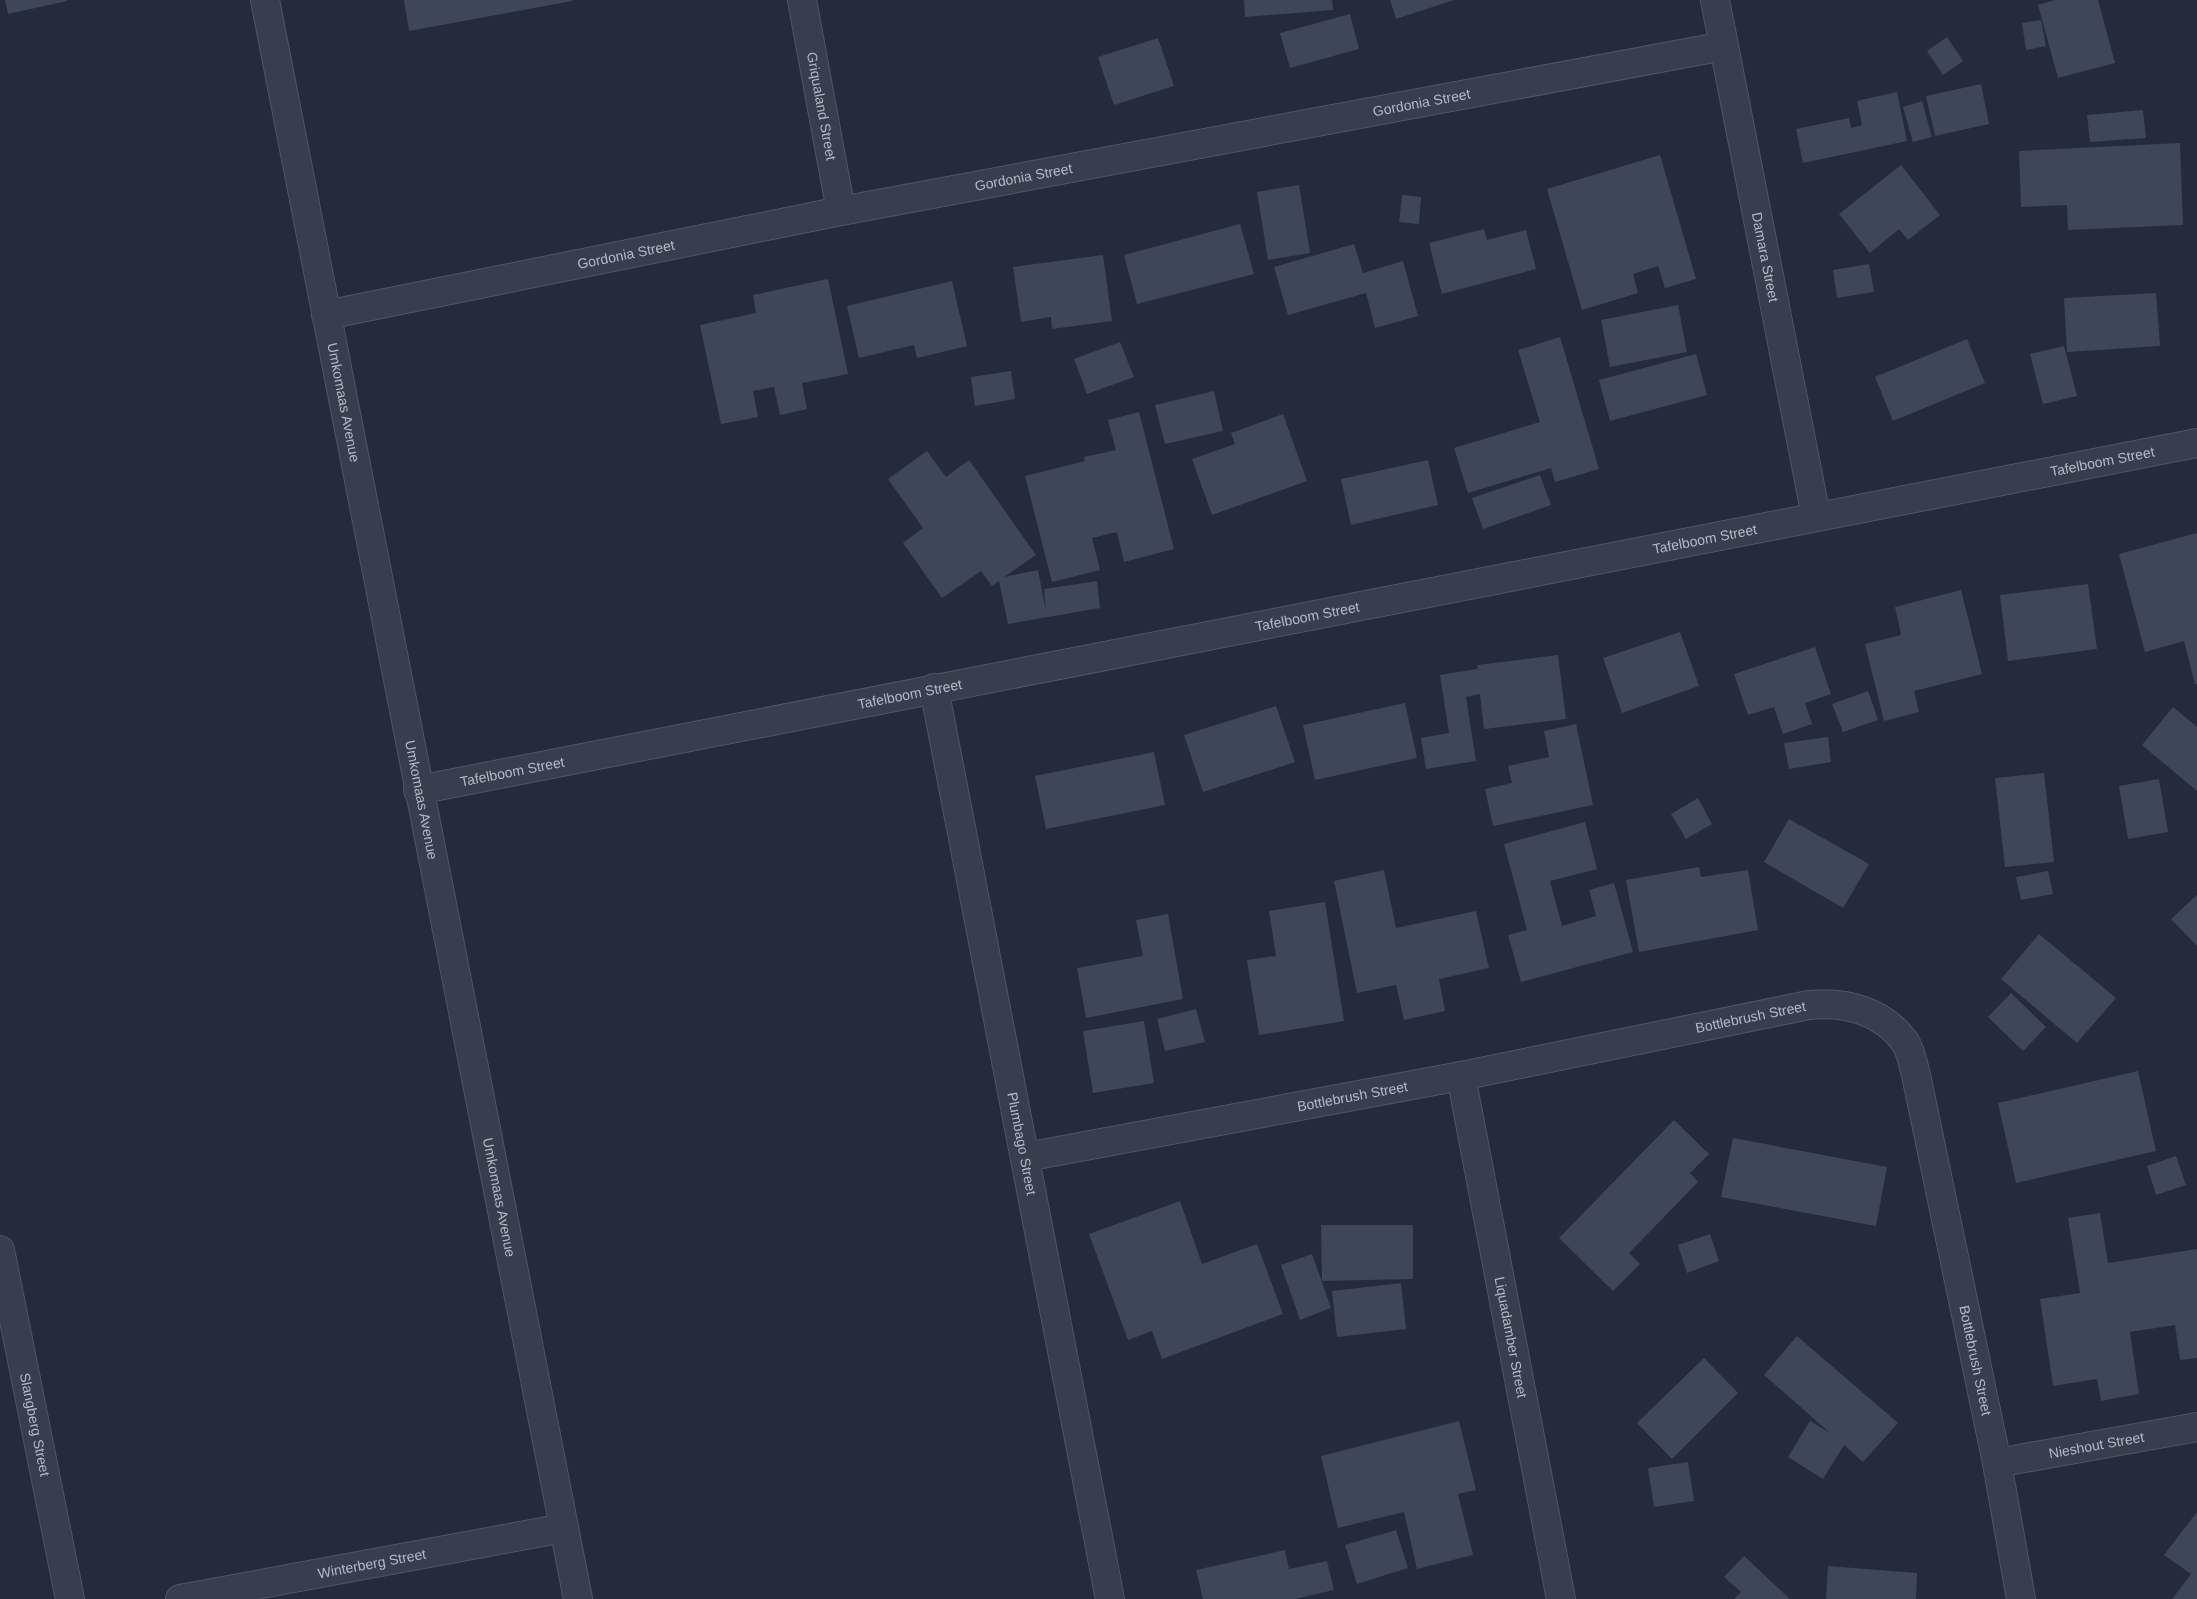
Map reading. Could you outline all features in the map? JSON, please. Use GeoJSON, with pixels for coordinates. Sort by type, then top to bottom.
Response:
{"type":"FeatureCollection","features":[{"type":"Feature","properties":{"kind":"street","name":"Umkomaas Avenue"},"geometry":{"type":"LineString","coordinates":[[265,0],[418,790],[578,1599]]}},
{"type":"Feature","properties":{"kind":"street","name":"Griqualand Street"},"geometry":{"type":"LineString","coordinates":[[802,0],[840,210]]}},
{"type":"Feature","properties":{"kind":"street","name":"Damara Street"},"geometry":{"type":"LineString","coordinates":[[1715,0],[1816,516]]}},
{"type":"Feature","properties":{"kind":"street","name":"Gordonia Street"},"geometry":{"type":"LineString","coordinates":[[326,315],[840,210],[1724,46]]}},
{"type":"Feature","properties":{"kind":"street","name":"Tafelboom Street"},"geometry":{"type":"LineString","coordinates":[[418,790],[2197,443]]}},
{"type":"Feature","properties":{"kind":"street","name":"Plumbago Street"},"geometry":{"type":"LineString","coordinates":[[934,688],[1110,1599]]}},
{"type":"Feature","properties":{"kind":"street","name":"Bottlebrush Street"},"geometry":{"type":"LineString","coordinates":[[1026,1157],[1461,1076],[1809,1005],[1828,1003],[1849,1006],[1868,1012],[1890,1025],[1906,1044],[1916,1074],[1997,1463],[2021,1599]]}},
{"type":"Feature","properties":{"kind":"street","name":"Liquadamber Street"},"geometry":{"type":"LineString","coordinates":[[1461,1076],[1561,1599]]}},
{"type":"Feature","properties":{"kind":"street","name":"Slangberg Street"},"geometry":{"type":"LineString","coordinates":[[0,1250],[70,1599]]}},
{"type":"Feature","properties":{"kind":"street","name":"Nieshout Street"},"geometry":{"type":"LineString","coordinates":[[1997,1463],[2197,1427]]}},
{"type":"Feature","properties":{"kind":"street","name":"Winterberg Street"},"geometry":{"type":"LineString","coordinates":[[180,1599],[564,1528]]}},
{"type":"Feature","properties":{"kind":"building"},"geometry":{"type":"Polygon","coordinates":[[[5,0],[67,0],[67,1],[8,14],[5,0]]]}},
{"type":"Feature","properties":{"kind":"building"},"geometry":{"type":"Polygon","coordinates":[[[404,0],[572,0],[572,1],[409,31],[404,0]]]}},
{"type":"Feature","properties":{"kind":"building"},"geometry":{"type":"Polygon","coordinates":[[[1244,0],[1332,0],[1333,10],[1245,17],[1244,0]]]}},
{"type":"Feature","properties":{"kind":"building"},"geometry":{"type":"Polygon","coordinates":[[[1390,0],[1454,0],[1396,19],[1390,0]]]}},
{"type":"Feature","properties":{"kind":"building"},"geometry":{"type":"Polygon","coordinates":[[[2055,0],[2098,0],[2115,63],[2058,78],[2038,5],[2055,0]]]}},
{"type":"Feature","properties":{"kind":"building"},"geometry":{"type":"Polygon","coordinates":[[[1350,14],[1359,49],[1290,68],[1280,33],[1350,14]]]}},
{"type":"Feature","properties":{"kind":"building"},"geometry":{"type":"Polygon","coordinates":[[[2041,20],[2046,46],[2026,50],[2022,23],[2041,20]]]}},
{"type":"Feature","properties":{"kind":"building"},"geometry":{"type":"Polygon","coordinates":[[[1947,37],[1963,61],[1943,75],[1927,51],[1947,37]]]}},
{"type":"Feature","properties":{"kind":"building"},"geometry":{"type":"Polygon","coordinates":[[[1158,38],[1174,86],[1114,105],[1098,57],[1158,38]]]}},
{"type":"Feature","properties":{"kind":"building"},"geometry":{"type":"Polygon","coordinates":[[[1981,84],[1989,124],[1935,136],[1926,96],[1981,84]]]}},
{"type":"Feature","properties":{"kind":"building"},"geometry":{"type":"Polygon","coordinates":[[[1897,92],[1907,141],[1803,163],[1796,129],[1849,118],[1851,128],[1862,125],[1857,101],[1897,92]]]}},
{"type":"Feature","properties":{"kind":"building"},"geometry":{"type":"Polygon","coordinates":[[[1922,101],[1932,137],[1913,142],[1903,107],[1922,101]]]}},
{"type":"Feature","properties":{"kind":"building"},"geometry":{"type":"Polygon","coordinates":[[[2143,110],[2146,138],[2090,142],[2087,115],[2143,110]]]}},
{"type":"Feature","properties":{"kind":"building"},"geometry":{"type":"Polygon","coordinates":[[[2180,143],[2183,225],[2068,230],[2067,205],[2021,207],[2019,151],[2180,143]]]}},
{"type":"Feature","properties":{"kind":"building"},"geometry":{"type":"Polygon","coordinates":[[[1660,155],[1696,279],[1665,288],[1658,266],[1633,274],[1638,293],[1582,310],[1547,189],[1660,155]]]}},
{"type":"Feature","properties":{"kind":"building"},"geometry":{"type":"Polygon","coordinates":[[[1901,165],[1940,215],[1908,240],[1899,229],[1870,253],[1839,214],[1901,165]]]}},
{"type":"Feature","properties":{"kind":"building"},"geometry":{"type":"Polygon","coordinates":[[[1299,185],[1310,253],[1268,260],[1257,192],[1299,185]]]}},
{"type":"Feature","properties":{"kind":"building"},"geometry":{"type":"Polygon","coordinates":[[[1402,195],[1421,197],[1419,224],[1399,222],[1402,195]]]}},
{"type":"Feature","properties":{"kind":"building"},"geometry":{"type":"Polygon","coordinates":[[[1240,224],[1254,274],[1137,304],[1124,255],[1240,224]]]}},
{"type":"Feature","properties":{"kind":"building"},"geometry":{"type":"Polygon","coordinates":[[[1484,229],[1487,240],[1526,230],[1536,269],[1442,294],[1429,243],[1484,229]]]}},
{"type":"Feature","properties":{"kind":"building"},"geometry":{"type":"Polygon","coordinates":[[[1354,244],[1363,273],[1403,261],[1418,316],[1375,328],[1366,293],[1288,315],[1274,267],[1354,244]]]}},
{"type":"Feature","properties":{"kind":"building"},"geometry":{"type":"Polygon","coordinates":[[[1103,255],[1112,321],[1052,329],[1051,317],[1021,322],[1013,267],[1103,255]]]}},
{"type":"Feature","properties":{"kind":"building"},"geometry":{"type":"Polygon","coordinates":[[[1869,264],[1874,292],[1837,298],[1833,270],[1869,264]]]}},
{"type":"Feature","properties":{"kind":"building"},"geometry":{"type":"Polygon","coordinates":[[[828,279],[848,374],[802,383],[807,409],[780,415],[774,387],[753,391],[758,417],[721,424],[700,325],[756,313],[753,295],[828,279]]]}},
{"type":"Feature","properties":{"kind":"building"},"geometry":{"type":"Polygon","coordinates":[[[952,281],[967,346],[917,358],[914,345],[859,358],[847,306],[952,281]]]}},
{"type":"Feature","properties":{"kind":"building"},"geometry":{"type":"Polygon","coordinates":[[[2156,293],[2160,346],[2067,352],[2064,298],[2156,293]]]}},
{"type":"Feature","properties":{"kind":"building"},"geometry":{"type":"Polygon","coordinates":[[[1678,305],[1687,352],[1610,367],[1601,320],[1678,305]]]}},
{"type":"Feature","properties":{"kind":"building"},"geometry":{"type":"Polygon","coordinates":[[[1560,337],[1599,469],[1555,482],[1551,468],[1468,493],[1454,448],[1540,422],[1518,350],[1560,337]]]}},
{"type":"Feature","properties":{"kind":"building"},"geometry":{"type":"Polygon","coordinates":[[[1967,339],[1985,383],[1893,421],[1875,377],[1967,339]]]}},
{"type":"Feature","properties":{"kind":"building"},"geometry":{"type":"Polygon","coordinates":[[[1120,342],[1134,377],[1087,394],[1074,359],[1120,342]]]}},
{"type":"Feature","properties":{"kind":"building"},"geometry":{"type":"Polygon","coordinates":[[[2064,346],[2077,396],[2043,404],[2030,354],[2064,346]]]}},
{"type":"Feature","properties":{"kind":"building"},"geometry":{"type":"Polygon","coordinates":[[[1696,354],[1707,395],[1610,421],[1599,380],[1696,354]]]}},
{"type":"Feature","properties":{"kind":"building"},"geometry":{"type":"Polygon","coordinates":[[[1011,371],[1015,399],[975,406],[971,377],[1011,371]]]}},
{"type":"Feature","properties":{"kind":"building"},"geometry":{"type":"Polygon","coordinates":[[[1214,391],[1223,431],[1165,444],[1155,405],[1214,391]]]}},
{"type":"Feature","properties":{"kind":"building"},"geometry":{"type":"Polygon","coordinates":[[[1139,412],[1174,549],[1124,562],[1117,532],[1092,538],[1100,570],[1052,582],[1025,476],[1085,461],[1084,457],[1116,450],[1108,420],[1139,412]]]}},
{"type":"Feature","properties":{"kind":"building"},"geometry":{"type":"Polygon","coordinates":[[[1283,414],[1307,481],[1212,515],[1192,459],[1235,444],[1231,433],[1283,414]]]}},
{"type":"Feature","properties":{"kind":"building"},"geometry":{"type":"Polygon","coordinates":[[[927,451],[946,477],[969,460],[1036,555],[1004,577],[1038,570],[1046,611],[1044,589],[1097,581],[1100,608],[1008,624],[999,581],[992,586],[981,571],[942,598],[903,543],[923,528],[888,479],[927,451]]]}},
{"type":"Feature","properties":{"kind":"building"},"geometry":{"type":"Polygon","coordinates":[[[1428,460],[1438,505],[1351,525],[1341,479],[1428,460]]]}},
{"type":"Feature","properties":{"kind":"building"},"geometry":{"type":"Polygon","coordinates":[[[1540,475],[1551,505],[1483,529],[1472,498],[1540,475]]]}},
{"type":"Feature","properties":{"kind":"building"},"geometry":{"type":"Polygon","coordinates":[[[2197,533],[2197,684],[2195,684],[2184,641],[2145,652],[2119,554],[2197,533]]]}},
{"type":"Feature","properties":{"kind":"building"},"geometry":{"type":"Polygon","coordinates":[[[2088,584],[2097,649],[2008,661],[2000,595],[2088,584]]]}},
{"type":"Feature","properties":{"kind":"building"},"geometry":{"type":"Polygon","coordinates":[[[1961,590],[1982,674],[1914,691],[1919,712],[1884,721],[1865,644],[1901,635],[1895,607],[1961,590]]]}},
{"type":"Feature","properties":{"kind":"building"},"geometry":{"type":"Polygon","coordinates":[[[1680,632],[1699,686],[1622,713],[1603,658],[1680,632]]]}},
{"type":"Feature","properties":{"kind":"building"},"geometry":{"type":"Polygon","coordinates":[[[1815,647],[1831,694],[1805,703],[1812,724],[1783,734],[1774,707],[1748,715],[1734,674],[1815,647]]]}},
{"type":"Feature","properties":{"kind":"building"},"geometry":{"type":"Polygon","coordinates":[[[1558,655],[1566,719],[1484,729],[1480,694],[1466,697],[1476,761],[1426,769],[1421,738],[1449,733],[1440,675],[1477,669],[1478,675],[1477,665],[1558,655]]]}},
{"type":"Feature","properties":{"kind":"building"},"geometry":{"type":"Polygon","coordinates":[[[1868,691],[1878,720],[1843,732],[1832,704],[1868,691]]]}},
{"type":"Feature","properties":{"kind":"building"},"geometry":{"type":"Polygon","coordinates":[[[1405,703],[1417,758],[1315,780],[1303,725],[1405,703]]]}},
{"type":"Feature","properties":{"kind":"building"},"geometry":{"type":"Polygon","coordinates":[[[1276,706],[1295,762],[1203,792],[1184,735],[1276,706]]]}},
{"type":"Feature","properties":{"kind":"building"},"geometry":{"type":"Polygon","coordinates":[[[2173,707],[2197,727],[2197,791],[2142,745],[2173,707]]]}},
{"type":"Feature","properties":{"kind":"building"},"geometry":{"type":"Polygon","coordinates":[[[1576,724],[1593,805],[1493,826],[1485,789],[1512,783],[1508,766],[1549,757],[1544,731],[1576,724]]]}},
{"type":"Feature","properties":{"kind":"building"},"geometry":{"type":"Polygon","coordinates":[[[1828,737],[1831,762],[1789,769],[1784,743],[1828,737]]]}},
{"type":"Feature","properties":{"kind":"building"},"geometry":{"type":"Polygon","coordinates":[[[1154,752],[1165,805],[1046,829],[1035,776],[1154,752]]]}},
{"type":"Feature","properties":{"kind":"building"},"geometry":{"type":"Polygon","coordinates":[[[2044,773],[2054,862],[2005,867],[1995,778],[2044,773]]]}},
{"type":"Feature","properties":{"kind":"building"},"geometry":{"type":"Polygon","coordinates":[[[2159,779],[2168,832],[2128,839],[2119,786],[2159,779]]]}},
{"type":"Feature","properties":{"kind":"building"},"geometry":{"type":"Polygon","coordinates":[[[1698,798],[1712,824],[1686,839],[1671,814],[1698,798]]]}},
{"type":"Feature","properties":{"kind":"building"},"geometry":{"type":"Polygon","coordinates":[[[1789,819],[1869,864],[1843,908],[1764,862],[1789,819]]]}},
{"type":"Feature","properties":{"kind":"building"},"geometry":{"type":"Polygon","coordinates":[[[1585,822],[1597,869],[1550,881],[1562,926],[1596,916],[1589,890],[1614,883],[1633,952],[1521,982],[1508,935],[1527,930],[1504,844],[1585,822]]]}},
{"type":"Feature","properties":{"kind":"building"},"geometry":{"type":"Polygon","coordinates":[[[1699,867],[1701,877],[1748,870],[1758,930],[1639,952],[1626,880],[1699,867]]]}},
{"type":"Feature","properties":{"kind":"building"},"geometry":{"type":"Polygon","coordinates":[[[1384,870],[1396,928],[1476,911],[1489,968],[1439,979],[1445,1011],[1404,1020],[1396,985],[1357,993],[1334,881],[1384,870]]]}},
{"type":"Feature","properties":{"kind":"building"},"geometry":{"type":"Polygon","coordinates":[[[2048,871],[2053,894],[2021,900],[2016,877],[2048,871]]]}},
{"type":"Feature","properties":{"kind":"building"},"geometry":{"type":"Polygon","coordinates":[[[2197,895],[2197,946],[2171,919],[2197,895]]]}},
{"type":"Feature","properties":{"kind":"building"},"geometry":{"type":"Polygon","coordinates":[[[1325,902],[1344,1021],[1259,1035],[1247,960],[1276,956],[1269,911],[1325,902]]]}},
{"type":"Feature","properties":{"kind":"building"},"geometry":{"type":"Polygon","coordinates":[[[1168,914],[1183,999],[1086,1018],[1077,968],[1143,956],[1136,920],[1168,914]]]}},
{"type":"Feature","properties":{"kind":"building"},"geometry":{"type":"Polygon","coordinates":[[[2039,934],[2116,998],[2077,1043],[2001,979],[2039,934]]]}},
{"type":"Feature","properties":{"kind":"building"},"geometry":{"type":"Polygon","coordinates":[[[2011,993],[2046,1027],[2023,1051],[1988,1017],[2011,993]]]}},
{"type":"Feature","properties":{"kind":"building"},"geometry":{"type":"Polygon","coordinates":[[[1196,1009],[1205,1042],[1165,1051],[1157,1019],[1196,1009]]]}},
{"type":"Feature","properties":{"kind":"building"},"geometry":{"type":"Polygon","coordinates":[[[1144,1021],[1154,1083],[1093,1093],[1083,1031],[1144,1021]]]}},
{"type":"Feature","properties":{"kind":"building"},"geometry":{"type":"Polygon","coordinates":[[[2138,1071],[2156,1151],[2016,1183],[1998,1103],[2138,1071]]]}},
{"type":"Feature","properties":{"kind":"building"},"geometry":{"type":"Polygon","coordinates":[[[1674,1120],[1709,1154],[1690,1173],[1698,1182],[1629,1253],[1640,1264],[1613,1291],[1559,1238],[1674,1120]]]}},
{"type":"Feature","properties":{"kind":"building"},"geometry":{"type":"Polygon","coordinates":[[[1733,1138],[1887,1167],[1876,1226],[1721,1197],[1733,1138]]]}},
{"type":"Feature","properties":{"kind":"building"},"geometry":{"type":"Polygon","coordinates":[[[2176,1156],[2186,1185],[2156,1195],[2147,1166],[2176,1156]]]}},
{"type":"Feature","properties":{"kind":"building"},"geometry":{"type":"Polygon","coordinates":[[[1180,1201],[1202,1264],[1257,1244],[1283,1314],[1162,1359],[1152,1331],[1128,1340],[1089,1234],[1180,1201]]]}},
{"type":"Feature","properties":{"kind":"building"},"geometry":{"type":"Polygon","coordinates":[[[2100,1213],[2108,1263],[2197,1249],[2197,1358],[2180,1360],[2175,1325],[2130,1332],[2139,1394],[2101,1401],[2097,1379],[2053,1386],[2040,1299],[2080,1293],[2068,1218],[2100,1213]]]}},
{"type":"Feature","properties":{"kind":"building"},"geometry":{"type":"Polygon","coordinates":[[[1321,1225],[1413,1225],[1413,1279],[1322,1281],[1321,1225]]]}},
{"type":"Feature","properties":{"kind":"building"},"geometry":{"type":"Polygon","coordinates":[[[1710,1234],[1719,1261],[1687,1273],[1678,1245],[1710,1234]]]}},
{"type":"Feature","properties":{"kind":"building"},"geometry":{"type":"Polygon","coordinates":[[[1312,1254],[1331,1308],[1300,1320],[1281,1265],[1312,1254]]]}},
{"type":"Feature","properties":{"kind":"building"},"geometry":{"type":"Polygon","coordinates":[[[1401,1283],[1406,1329],[1337,1337],[1332,1291],[1401,1283]]]}},
{"type":"Feature","properties":{"kind":"building"},"geometry":{"type":"Polygon","coordinates":[[[1797,1336],[1898,1423],[1863,1462],[1844,1445],[1823,1479],[1788,1457],[1810,1421],[1830,1433],[1764,1375],[1797,1336]]]}},
{"type":"Feature","properties":{"kind":"building"},"geometry":{"type":"Polygon","coordinates":[[[1704,1358],[1738,1393],[1672,1459],[1637,1423],[1704,1358]]]}},
{"type":"Feature","properties":{"kind":"building"},"geometry":{"type":"Polygon","coordinates":[[[1459,1421],[1476,1490],[1458,1494],[1473,1555],[1417,1569],[1404,1512],[1338,1528],[1321,1456],[1459,1421]]]}},
{"type":"Feature","properties":{"kind":"building"},"geometry":{"type":"Polygon","coordinates":[[[1688,1462],[1694,1501],[1654,1507],[1648,1468],[1688,1462]]]}},
{"type":"Feature","properties":{"kind":"building"},"geometry":{"type":"Polygon","coordinates":[[[2197,1512],[2197,1599],[2172,1599],[2191,1574],[2164,1555],[2197,1512]]]}},
{"type":"Feature","properties":{"kind":"building"},"geometry":{"type":"Polygon","coordinates":[[[1396,1530],[1408,1568],[1357,1584],[1345,1545],[1396,1530]]]}},
{"type":"Feature","properties":{"kind":"building"},"geometry":{"type":"Polygon","coordinates":[[[1285,1550],[1289,1569],[1327,1561],[1334,1590],[1295,1599],[1203,1599],[1196,1570],[1285,1550]]]}},
{"type":"Feature","properties":{"kind":"building"},"geometry":{"type":"Polygon","coordinates":[[[1744,1556],[1790,1599],[1734,1599],[1741,1592],[1724,1577],[1744,1556]]]}},
{"type":"Feature","properties":{"kind":"building"},"geometry":{"type":"Polygon","coordinates":[[[1828,1566],[1917,1573],[1916,1599],[1826,1599],[1828,1566]]]}}]}
